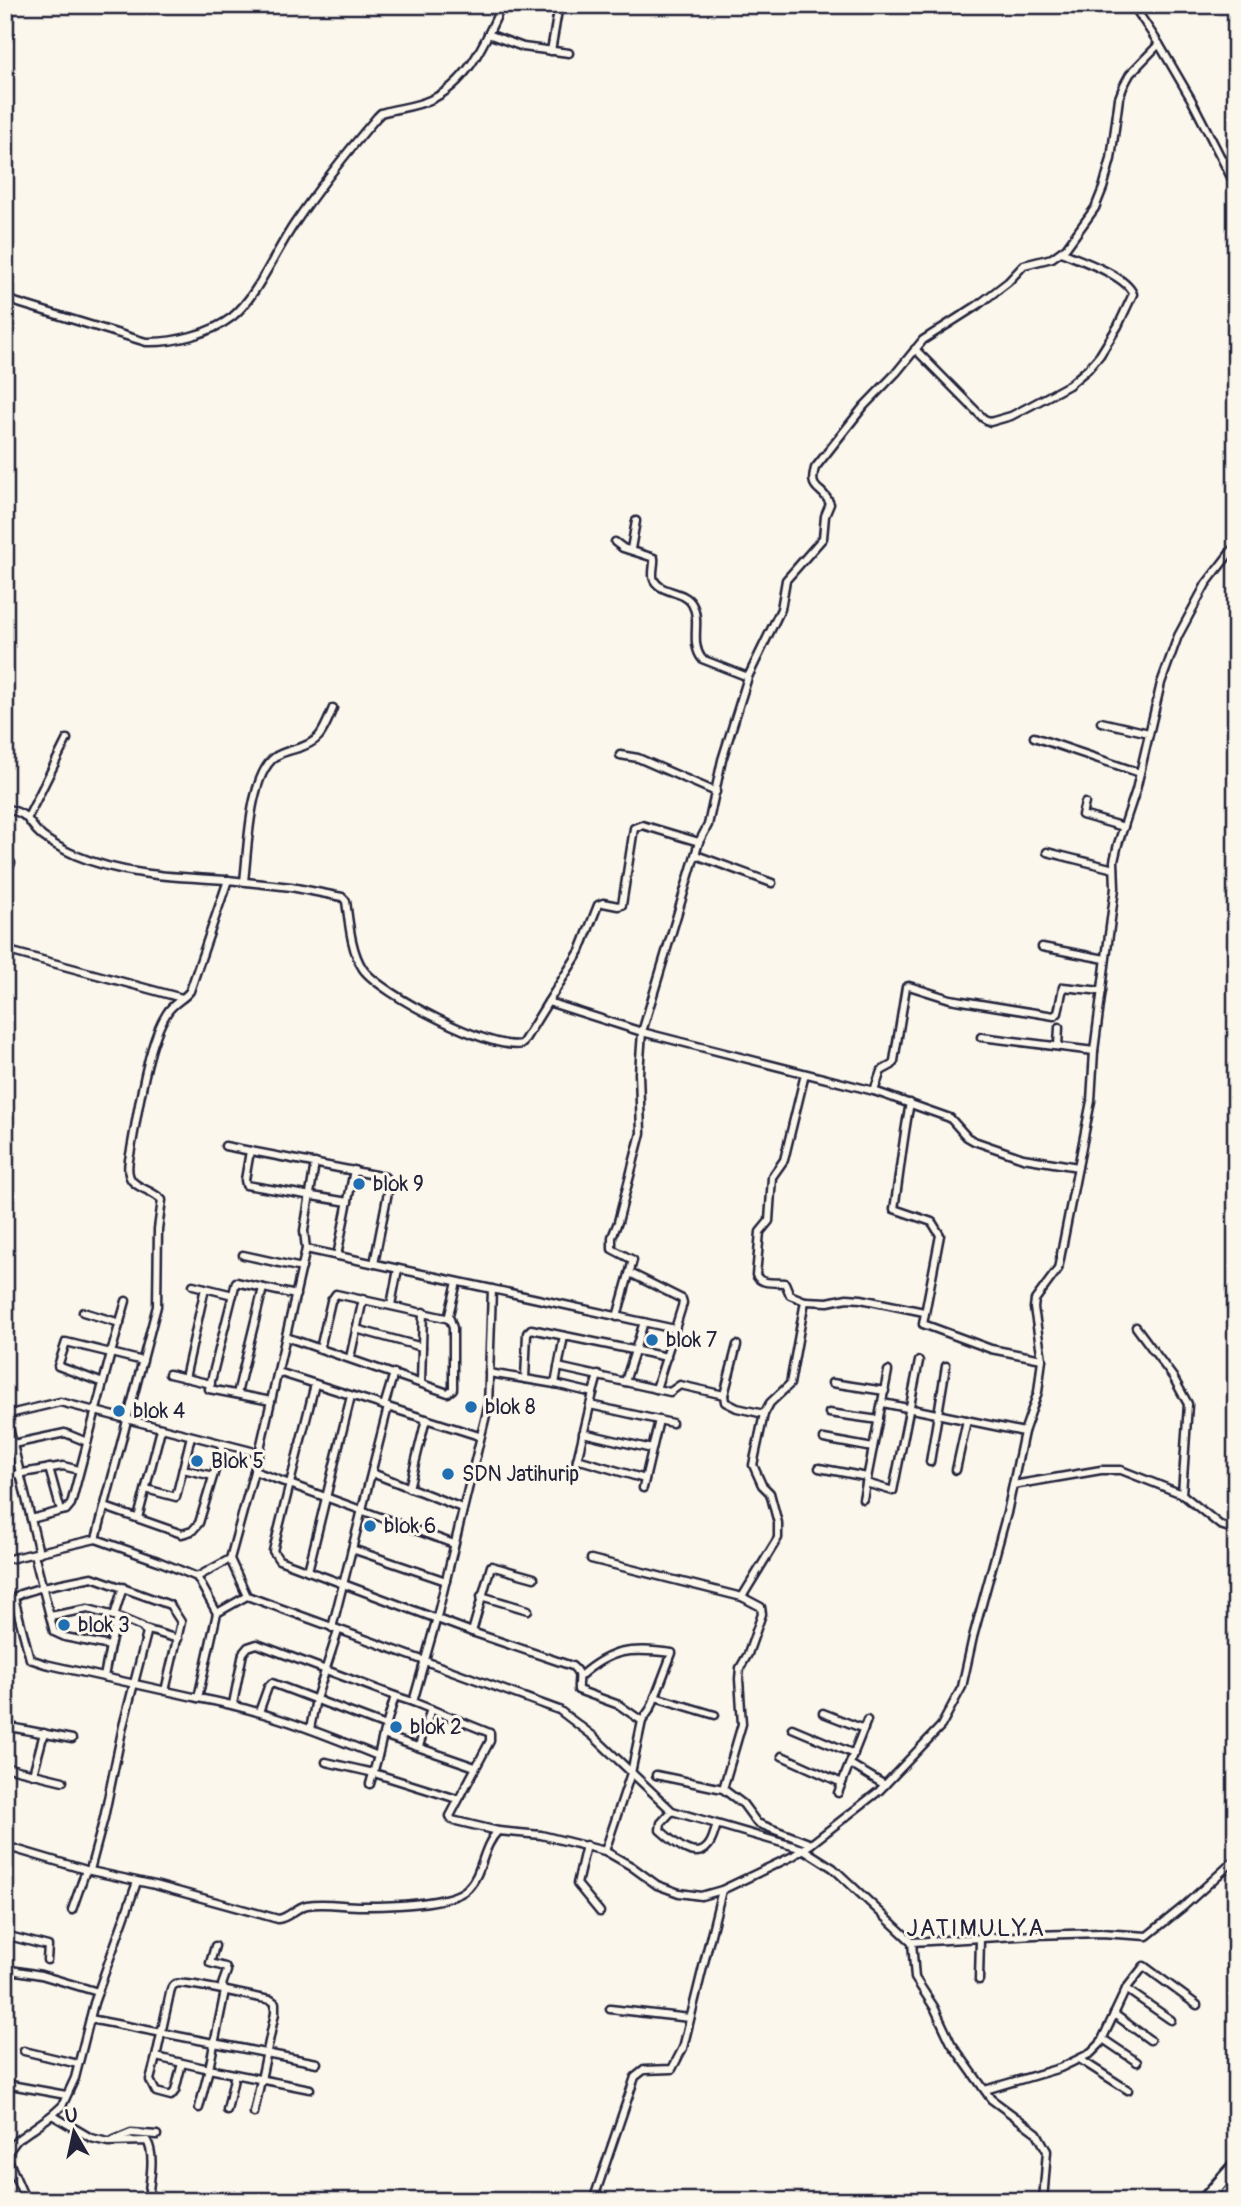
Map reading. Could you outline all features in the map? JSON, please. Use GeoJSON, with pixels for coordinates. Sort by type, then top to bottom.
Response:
{"type":"FeatureCollection","features":[{"type":"Feature","properties":{"kind":"highway"},"geometry":{"type":"LineString","coordinates":[[1204,2201],[1236,2165]]}},
{"type":"Feature","properties":{"kind":"highway"},"geometry":{"type":"LineString","coordinates":[[1222,2201],[1236,2185]]}},
{"type":"Feature","properties":{"kind":"street"},"geometry":{"type":"LineString","coordinates":[[5,299],[146,342],[192,335],[217,326],[243,306],[294,224],[377,117],[382,113],[434,99],[471,68],[502,5]]}},
{"type":"Feature","properties":{"kind":"street"},"geometry":{"type":"LineString","coordinates":[[551,51],[559,5]]}},
{"type":"Feature","properties":{"kind":"street"},"geometry":{"type":"LineString","coordinates":[[1133,5],[1191,99],[1236,187]]}},
{"type":"Feature","properties":{"kind":"street"},"geometry":{"type":"LineString","coordinates":[[488,34],[523,47],[569,53]]}},
{"type":"Feature","properties":{"kind":"street"},"geometry":{"type":"LineString","coordinates":[[617,1317],[633,1260],[612,1249],[611,1243],[641,1133],[639,1073],[642,1032],[699,842],[708,825],[732,724],[748,677],[781,609],[786,580],[823,538],[825,516],[830,503],[827,496],[813,484],[815,468],[864,406],[897,373],[923,340],[969,311],[1008,282],[1024,265],[1046,261],[1061,252],[1095,208],[1103,188],[1111,159],[1119,98],[1124,85],[1130,74],[1159,44]]}},
{"type":"Feature","properties":{"kind":"street"},"geometry":{"type":"LineString","coordinates":[[915,349],[990,422],[1011,416],[1069,385],[1100,355],[1133,294],[1127,284],[1099,268],[1061,252]]}},
{"type":"Feature","properties":{"kind":"street"},"geometry":{"type":"LineString","coordinates":[[631,549],[636,521]]}},
{"type":"Feature","properties":{"kind":"street"},"geometry":{"type":"LineString","coordinates":[[615,542],[654,558],[653,577],[656,583],[683,596],[693,606],[694,641],[702,659],[748,677]]}},
{"type":"Feature","properties":{"kind":"street"},"geometry":{"type":"LineString","coordinates":[[233,1704],[243,1653],[251,1645],[257,1644],[431,1709],[489,1733],[490,1741],[457,1800],[450,1816],[452,1820],[498,1831],[541,1835],[586,1845],[605,1851],[657,1885],[678,1893],[701,1896],[722,1889],[811,1844],[885,1785],[941,1726],[959,1696],[1024,1432],[1038,1392],[1042,1359],[1035,1300],[1058,1269],[1091,1101],[1094,1051],[1118,844],[1140,773],[1161,683],[1185,620],[1206,584],[1236,545]]}},
{"type":"Feature","properties":{"kind":"street"},"geometry":{"type":"LineString","coordinates":[[244,881],[255,796],[263,770],[276,755],[320,738],[333,708]]}},
{"type":"Feature","properties":{"kind":"street"},"geometry":{"type":"LineString","coordinates":[[1101,722],[1149,733]]}},
{"type":"Feature","properties":{"kind":"street"},"geometry":{"type":"LineString","coordinates":[[1034,737],[1140,773]]}},
{"type":"Feature","properties":{"kind":"street"},"geometry":{"type":"LineString","coordinates":[[28,817],[67,739]]}},
{"type":"Feature","properties":{"kind":"street"},"geometry":{"type":"LineString","coordinates":[[620,755],[638,758],[716,792]]}},
{"type":"Feature","properties":{"kind":"street"},"geometry":{"type":"LineString","coordinates":[[1085,803],[1082,815],[1124,827]]}},
{"type":"Feature","properties":{"kind":"street"},"geometry":{"type":"LineString","coordinates":[[5,808],[28,817],[43,837],[74,855],[116,868],[159,877],[244,881],[342,897],[346,901],[355,948],[365,972],[373,980],[428,1014],[469,1034],[510,1046],[522,1044],[579,951],[598,905],[603,902],[622,905],[634,828],[642,825],[699,842]]}},
{"type":"Feature","properties":{"kind":"street"},"geometry":{"type":"LineString","coordinates":[[1047,852],[1114,869]]}},
{"type":"Feature","properties":{"kind":"street"},"geometry":{"type":"LineString","coordinates":[[696,855],[772,883]]}},
{"type":"Feature","properties":{"kind":"street"},"geometry":{"type":"LineString","coordinates":[[5,876],[11,863]]}},
{"type":"Feature","properties":{"kind":"street"},"geometry":{"type":"LineString","coordinates":[[96,1539],[157,1306],[158,1229],[162,1200],[132,1182],[127,1171],[146,1072],[167,1011],[190,991],[228,880]]}},
{"type":"Feature","properties":{"kind":"street"},"geometry":{"type":"LineString","coordinates":[[1042,947],[1105,959]]}},
{"type":"Feature","properties":{"kind":"street"},"geometry":{"type":"LineString","coordinates":[[5,950],[184,999]]}},
{"type":"Feature","properties":{"kind":"street"},"geometry":{"type":"LineString","coordinates":[[874,1091],[881,1071],[894,1061],[906,988],[909,986],[950,999],[1054,1016],[1058,1013],[1063,987],[1102,991]]}},
{"type":"Feature","properties":{"kind":"street"},"geometry":{"type":"LineString","coordinates":[[548,1002],[642,1032],[874,1091],[950,1118],[974,1141],[1023,1158],[1078,1167]]}},
{"type":"Feature","properties":{"kind":"street"},"geometry":{"type":"LineString","coordinates":[[1058,1046],[1059,1027]]}},
{"type":"Feature","properties":{"kind":"street"},"geometry":{"type":"LineString","coordinates":[[981,1037],[1094,1051]]}},
{"type":"Feature","properties":{"kind":"street"},"geometry":{"type":"LineString","coordinates":[[806,1074],[784,1160],[772,1177],[769,1221],[760,1232],[756,1275],[764,1282],[785,1283],[790,1295],[805,1300],[828,1303],[847,1298],[861,1299],[924,1312]]}},
{"type":"Feature","properties":{"kind":"street"},"geometry":{"type":"LineString","coordinates":[[911,1103],[903,1138],[904,1151],[894,1209],[932,1222],[940,1235],[924,1312],[925,1326],[991,1349],[1042,1359]]}},
{"type":"Feature","properties":{"kind":"street"},"geometry":{"type":"LineString","coordinates":[[225,1146],[383,1175],[388,1179],[388,1192],[374,1264]]}},
{"type":"Feature","properties":{"kind":"street"},"geometry":{"type":"LineString","coordinates":[[250,1151],[246,1185],[348,1202]]}},
{"type":"Feature","properties":{"kind":"street"},"geometry":{"type":"LineString","coordinates":[[315,1163],[304,1231],[306,1249],[302,1268],[254,1471],[230,1559],[247,1596],[567,1714],[672,1811],[803,1849],[833,1868],[912,1942],[915,1978],[934,2007],[951,2043],[991,2099],[1037,2133],[1047,2151],[1043,2201]]}},
{"type":"Feature","properties":{"kind":"street"},"geometry":{"type":"LineString","coordinates":[[337,1256],[354,1170]]}},
{"type":"Feature","properties":{"kind":"street"},"geometry":{"type":"LineString","coordinates":[[306,1249],[675,1329]]}},
{"type":"Feature","properties":{"kind":"street"},"geometry":{"type":"LineString","coordinates":[[243,1255],[302,1268]]}},
{"type":"Feature","properties":{"kind":"street"},"geometry":{"type":"LineString","coordinates":[[391,1305],[398,1269]]}},
{"type":"Feature","properties":{"kind":"street"},"geometry":{"type":"LineString","coordinates":[[630,1273],[679,1296],[683,1303],[656,1388]]}},
{"type":"Feature","properties":{"kind":"street"},"geometry":{"type":"LineString","coordinates":[[271,1401],[209,1389],[236,1282],[296,1294]]}},
{"type":"Feature","properties":{"kind":"street"},"geometry":{"type":"LineString","coordinates":[[286,1338],[448,1393],[453,1389],[453,1328],[448,1319],[457,1282]]}},
{"type":"Feature","properties":{"kind":"street"},"geometry":{"type":"LineString","coordinates":[[193,1285],[233,1295]]}},
{"type":"Feature","properties":{"kind":"street"},"geometry":{"type":"LineString","coordinates":[[237,1394],[263,1288]]}},
{"type":"Feature","properties":{"kind":"street"},"geometry":{"type":"LineString","coordinates":[[185,1378],[205,1289]]}},
{"type":"Feature","properties":{"kind":"street"},"geometry":{"type":"LineString","coordinates":[[413,1702],[436,1621],[488,1407],[492,1289]]}},
{"type":"Feature","properties":{"kind":"street"},"geometry":{"type":"LineString","coordinates":[[320,1349],[333,1296],[342,1294],[363,1298],[448,1319]]}},
{"type":"Feature","properties":{"kind":"street"},"geometry":{"type":"LineString","coordinates":[[350,1358],[363,1298]]}},
{"type":"Feature","properties":{"kind":"street"},"geometry":{"type":"LineString","coordinates":[[742,1597],[778,1538],[779,1529],[770,1493],[762,1485],[753,1465],[764,1414],[770,1403],[790,1384],[805,1300]]}},
{"type":"Feature","properties":{"kind":"street"},"geometry":{"type":"LineString","coordinates":[[31,1519],[66,1510],[71,1504],[126,1301]]}},
{"type":"Feature","properties":{"kind":"street"},"geometry":{"type":"LineString","coordinates":[[83,1312],[120,1323]]}},
{"type":"Feature","properties":{"kind":"street"},"geometry":{"type":"LineString","coordinates":[[421,1382],[422,1312]]}},
{"type":"Feature","properties":{"kind":"street"},"geometry":{"type":"LineString","coordinates":[[625,1382],[644,1322]]}},
{"type":"Feature","properties":{"kind":"street"},"geometry":{"type":"LineString","coordinates":[[1136,1327],[1188,1404],[1182,1494]]}},
{"type":"Feature","properties":{"kind":"street"},"geometry":{"type":"LineString","coordinates":[[356,1329],[422,1347]]}},
{"type":"Feature","properties":{"kind":"street"},"geometry":{"type":"LineString","coordinates":[[525,1379],[528,1331],[533,1329],[667,1357]]}},
{"type":"Feature","properties":{"kind":"street"},"geometry":{"type":"LineString","coordinates":[[555,1384],[564,1336]]}},
{"type":"Feature","properties":{"kind":"street"},"geometry":{"type":"LineString","coordinates":[[103,1383],[59,1367],[67,1341],[143,1361]]}},
{"type":"Feature","properties":{"kind":"street"},"geometry":{"type":"LineString","coordinates":[[737,1345],[724,1395],[726,1404],[764,1414]]}},
{"type":"Feature","properties":{"kind":"street"},"geometry":{"type":"LineString","coordinates":[[819,1468],[867,1480],[893,1491],[919,1361]]}},
{"type":"Feature","properties":{"kind":"street"},"geometry":{"type":"LineString","coordinates":[[930,1462],[946,1366]]}},
{"type":"Feature","properties":{"kind":"street"},"geometry":{"type":"LineString","coordinates":[[558,1367],[670,1392],[684,1385],[724,1395]]}},
{"type":"Feature","properties":{"kind":"street"},"geometry":{"type":"LineString","coordinates":[[863,1499],[888,1371]]}},
{"type":"Feature","properties":{"kind":"street"},"geometry":{"type":"LineString","coordinates":[[278,1372],[479,1436]]}},
{"type":"Feature","properties":{"kind":"street"},"geometry":{"type":"LineString","coordinates":[[310,1729],[316,1699],[326,1671],[343,1585],[394,1373]]}},
{"type":"Feature","properties":{"kind":"street"},"geometry":{"type":"LineString","coordinates":[[169,1374],[211,1384]]}},
{"type":"Feature","properties":{"kind":"street"},"geometry":{"type":"LineString","coordinates":[[489,1374],[555,1384],[593,1394]]}},
{"type":"Feature","properties":{"kind":"street"},"geometry":{"type":"LineString","coordinates":[[574,1473],[598,1376]]}},
{"type":"Feature","properties":{"kind":"street"},"geometry":{"type":"LineString","coordinates":[[832,1383],[885,1391]]}},
{"type":"Feature","properties":{"kind":"street"},"geometry":{"type":"LineString","coordinates":[[315,1384],[273,1551],[279,1560],[436,1621],[572,1666],[580,1676],[578,1690],[619,1705],[642,1721]]}},
{"type":"Feature","properties":{"kind":"street"},"geometry":{"type":"LineString","coordinates":[[308,1571],[351,1395]]}},
{"type":"Feature","properties":{"kind":"street"},"geometry":{"type":"LineString","coordinates":[[110,1646],[54,1632],[31,1519],[5,1415],[56,1402],[258,1453]]}},
{"type":"Feature","properties":{"kind":"street"},"geometry":{"type":"LineString","coordinates":[[883,1403],[1024,1432]]}},
{"type":"Feature","properties":{"kind":"street"},"geometry":{"type":"LineString","coordinates":[[590,1405],[672,1423]]}},
{"type":"Feature","properties":{"kind":"street"},"geometry":{"type":"LineString","coordinates":[[829,1413],[879,1420]]}},
{"type":"Feature","properties":{"kind":"street"},"geometry":{"type":"LineString","coordinates":[[409,1488],[426,1419]]}},
{"type":"Feature","properties":{"kind":"street"},"geometry":{"type":"LineString","coordinates":[[643,1488],[659,1420]]}},
{"type":"Feature","properties":{"kind":"street"},"geometry":{"type":"LineString","coordinates":[[956,1471],[967,1420]]}},
{"type":"Feature","properties":{"kind":"street"},"geometry":{"type":"LineString","coordinates":[[138,1518],[161,1429]]}},
{"type":"Feature","properties":{"kind":"street"},"geometry":{"type":"LineString","coordinates":[[13,1444],[65,1433],[87,1442]]}},
{"type":"Feature","properties":{"kind":"street"},"geometry":{"type":"LineString","coordinates":[[583,1433],[652,1450]]}},
{"type":"Feature","properties":{"kind":"street"},"geometry":{"type":"LineString","coordinates":[[146,1489],[176,1497],[191,1436]]}},
{"type":"Feature","properties":{"kind":"street"},"geometry":{"type":"LineString","coordinates":[[824,1439],[873,1448]]}},
{"type":"Feature","properties":{"kind":"street"},"geometry":{"type":"LineString","coordinates":[[105,1507],[182,1534],[192,1531],[199,1523],[223,1444]]}},
{"type":"Feature","properties":{"kind":"street"},"geometry":{"type":"LineString","coordinates":[[577,1459],[645,1479]]}},
{"type":"Feature","properties":{"kind":"street"},"geometry":{"type":"LineString","coordinates":[[5,1476],[62,1466],[79,1470]]}},
{"type":"Feature","properties":{"kind":"street"},"geometry":{"type":"LineString","coordinates":[[49,1468],[61,1511]]}},
{"type":"Feature","properties":{"kind":"street"},"geometry":{"type":"LineString","coordinates":[[183,1469],[213,1476]]}},
{"type":"Feature","properties":{"kind":"street"},"geometry":{"type":"LineString","coordinates":[[1013,1485],[1115,1469],[1130,1472],[1182,1494],[1220,1525],[1236,1530]]}},
{"type":"Feature","properties":{"kind":"street"},"geometry":{"type":"LineString","coordinates":[[254,1471],[454,1544]]}},
{"type":"Feature","properties":{"kind":"street"},"geometry":{"type":"LineString","coordinates":[[372,1473],[462,1508]]}},
{"type":"Feature","properties":{"kind":"street"},"geometry":{"type":"LineString","coordinates":[[5,1560],[96,1539],[197,1577],[217,1613],[198,1698]]}},
{"type":"Feature","properties":{"kind":"street"},"geometry":{"type":"LineString","coordinates":[[352,1549],[446,1581]]}},
{"type":"Feature","properties":{"kind":"street"},"geometry":{"type":"LineString","coordinates":[[197,1577],[230,1559]]}},
{"type":"Feature","properties":{"kind":"street"},"geometry":{"type":"LineString","coordinates":[[591,1559],[742,1597],[761,1607],[762,1614],[748,1654],[740,1668],[742,1724],[723,1789]]}},
{"type":"Feature","properties":{"kind":"street"},"geometry":{"type":"LineString","coordinates":[[472,1632],[491,1566],[534,1578]]}},
{"type":"Feature","properties":{"kind":"street"},"geometry":{"type":"LineString","coordinates":[[165,1691],[181,1622],[170,1605],[92,1577],[43,1587],[15,1598],[30,1660],[165,1691],[233,1704],[310,1729],[378,1756]]}},
{"type":"Feature","properties":{"kind":"street"},"geometry":{"type":"LineString","coordinates":[[104,1677],[123,1587]]}},
{"type":"Feature","properties":{"kind":"street"},"geometry":{"type":"LineString","coordinates":[[481,1595],[528,1610]]}},
{"type":"Feature","properties":{"kind":"street"},"geometry":{"type":"LineString","coordinates":[[217,1613],[247,1596]]}},
{"type":"Feature","properties":{"kind":"street"},"geometry":{"type":"LineString","coordinates":[[50,1616],[88,1609],[178,1639]]}},
{"type":"Feature","properties":{"kind":"street"},"geometry":{"type":"LineString","coordinates":[[72,1910],[104,1818],[147,1638],[145,1629]]}},
{"type":"Feature","properties":{"kind":"street"},"geometry":{"type":"LineString","coordinates":[[580,1676],[597,1660],[612,1654],[640,1650],[672,1653],[655,1697],[642,1721],[631,1773],[605,1851]]}},
{"type":"Feature","properties":{"kind":"street"},"geometry":{"type":"LineString","coordinates":[[259,1712],[272,1683],[386,1726]]}},
{"type":"Feature","properties":{"kind":"street"},"geometry":{"type":"LineString","coordinates":[[370,1784],[395,1696]]}},
{"type":"Feature","properties":{"kind":"street"},"geometry":{"type":"LineString","coordinates":[[655,1697],[715,1716]]}},
{"type":"Feature","properties":{"kind":"street"},"geometry":{"type":"LineString","coordinates":[[419,1746],[431,1709]]}},
{"type":"Feature","properties":{"kind":"street"},"geometry":{"type":"LineString","coordinates":[[823,1713],[864,1729]]}},
{"type":"Feature","properties":{"kind":"street"},"geometry":{"type":"LineString","coordinates":[[838,1794],[867,1720]]}},
{"type":"Feature","properties":{"kind":"street"},"geometry":{"type":"LineString","coordinates":[[5,1726],[72,1739]]}},
{"type":"Feature","properties":{"kind":"street"},"geometry":{"type":"LineString","coordinates":[[792,1728],[854,1754]]}},
{"type":"Feature","properties":{"kind":"street"},"geometry":{"type":"LineString","coordinates":[[33,1774],[44,1733]]}},
{"type":"Feature","properties":{"kind":"street"},"geometry":{"type":"LineString","coordinates":[[383,1735],[475,1767]]}},
{"type":"Feature","properties":{"kind":"street"},"geometry":{"type":"LineString","coordinates":[[782,1756],[842,1783]]}},
{"type":"Feature","properties":{"kind":"street"},"geometry":{"type":"LineString","coordinates":[[326,1762],[374,1773],[457,1800]]}},
{"type":"Feature","properties":{"kind":"street"},"geometry":{"type":"LineString","coordinates":[[850,1764],[885,1785]]}},
{"type":"Feature","properties":{"kind":"street"},"geometry":{"type":"LineString","coordinates":[[5,1767],[63,1781]]}},
{"type":"Feature","properties":{"kind":"street"},"geometry":{"type":"LineString","coordinates":[[656,1775],[723,1789],[743,1804],[757,1823],[811,1844]]}},
{"type":"Feature","properties":{"kind":"street"},"geometry":{"type":"LineString","coordinates":[[672,1811],[660,1830],[673,1842],[694,1851],[705,1850],[717,1825]]}},
{"type":"Feature","properties":{"kind":"street"},"geometry":{"type":"LineString","coordinates":[[5,1846],[278,1919],[311,1905],[362,1906],[447,1899],[462,1894],[469,1887],[486,1848],[498,1831]]}},
{"type":"Feature","properties":{"kind":"street"},"geometry":{"type":"LineString","coordinates":[[586,1845],[577,1884],[600,1912]]}},
{"type":"Feature","properties":{"kind":"street"},"geometry":{"type":"LineString","coordinates":[[912,1942],[1101,1933],[1147,1936],[1184,1907],[1236,1859]]}},
{"type":"Feature","properties":{"kind":"street"},"geometry":{"type":"LineString","coordinates":[[26,2201],[6,2155],[17,2140],[62,2106],[75,2078],[98,1992],[137,1882]]}},
{"type":"Feature","properties":{"kind":"street"},"geometry":{"type":"LineString","coordinates":[[593,2201],[635,2077],[644,2070],[672,2068],[682,2048],[722,1889]]}},
{"type":"Feature","properties":{"kind":"street"},"geometry":{"type":"LineString","coordinates":[[5,1935],[48,1947],[47,1960]]}},
{"type":"Feature","properties":{"kind":"street"},"geometry":{"type":"LineString","coordinates":[[979,1980],[980,1939]]}},
{"type":"Feature","properties":{"kind":"street"},"geometry":{"type":"LineString","coordinates":[[199,2108],[225,1991],[222,1985],[226,1968],[210,1963],[215,1946]]}},
{"type":"Feature","properties":{"kind":"street"},"geometry":{"type":"LineString","coordinates":[[985,2090],[1081,2060],[1091,2053],[1103,2039],[1126,1989],[1144,1966],[1197,2005]]}},
{"type":"Feature","properties":{"kind":"street"},"geometry":{"type":"LineString","coordinates":[[5,1969],[41,1975],[98,1992]]}},
{"type":"Feature","properties":{"kind":"street"},"geometry":{"type":"LineString","coordinates":[[182,2063],[175,2091],[171,2096],[156,2092],[150,2080],[173,1985],[185,1983],[275,2003],[254,2113]]}},
{"type":"Feature","properties":{"kind":"street"},"geometry":{"type":"LineString","coordinates":[[1126,1989],[1171,2020]]}},
{"type":"Feature","properties":{"kind":"street"},"geometry":{"type":"LineString","coordinates":[[610,2009],[690,2018]]}},
{"type":"Feature","properties":{"kind":"street"},"geometry":{"type":"LineString","coordinates":[[1114,2014],[1150,2040]]}},
{"type":"Feature","properties":{"kind":"street"},"geometry":{"type":"LineString","coordinates":[[90,2019],[317,2063]]}},
{"type":"Feature","properties":{"kind":"street"},"geometry":{"type":"LineString","coordinates":[[1103,2039],[1137,2062]]}},
{"type":"Feature","properties":{"kind":"street"},"geometry":{"type":"LineString","coordinates":[[24,2051],[78,2064]]}},
{"type":"Feature","properties":{"kind":"street"},"geometry":{"type":"LineString","coordinates":[[156,2057],[310,2089]]}},
{"type":"Feature","properties":{"kind":"street"},"geometry":{"type":"LineString","coordinates":[[1081,2060],[1128,2090]]}},
{"type":"Feature","properties":{"kind":"street"},"geometry":{"type":"LineString","coordinates":[[227,2110],[235,2074]]}},
{"type":"Feature","properties":{"kind":"street"},"geometry":{"type":"LineString","coordinates":[[5,2084],[66,2095]]}},
{"type":"Feature","properties":{"kind":"street"},"geometry":{"type":"LineString","coordinates":[[52,2115],[91,2138],[108,2141],[143,2140],[150,2144],[148,2201]]}},
{"type":"Feature","properties":{"kind":"street"},"geometry":{"type":"LineString","coordinates":[[108,2141],[131,2133],[158,2135]]}},
{"type":"Feature","properties":{"kind":"place","name":"blok 9"},"geometry":{"type":"Point","coordinates":[359,1184]}},
{"type":"Feature","properties":{"kind":"place","name":"blok 7"},"geometry":{"type":"Point","coordinates":[652,1340]}},
{"type":"Feature","properties":{"kind":"place","name":"blok 8"},"geometry":{"type":"Point","coordinates":[471,1407]}},
{"type":"Feature","properties":{"kind":"place","name":"blok 4"},"geometry":{"type":"Point","coordinates":[119,1411]}},
{"type":"Feature","properties":{"kind":"place","name":"Blok 5"},"geometry":{"type":"Point","coordinates":[197,1461]}},
{"type":"Feature","properties":{"kind":"place","name":"SDN Jatihurip"},"geometry":{"type":"Point","coordinates":[448,1474]}},
{"type":"Feature","properties":{"kind":"place","name":"blok 6"},"geometry":{"type":"Point","coordinates":[370,1526]}},
{"type":"Feature","properties":{"kind":"place","name":"blok 3"},"geometry":{"type":"Point","coordinates":[64,1625]}},
{"type":"Feature","properties":{"kind":"place","name":"blok 2"},"geometry":{"type":"Point","coordinates":[396,1727]}},
{"type":"Feature","properties":{"kind":"district","name":"JATIMULYA"},"geometry":{"type":"Point","coordinates":[976,1928]}}]}
